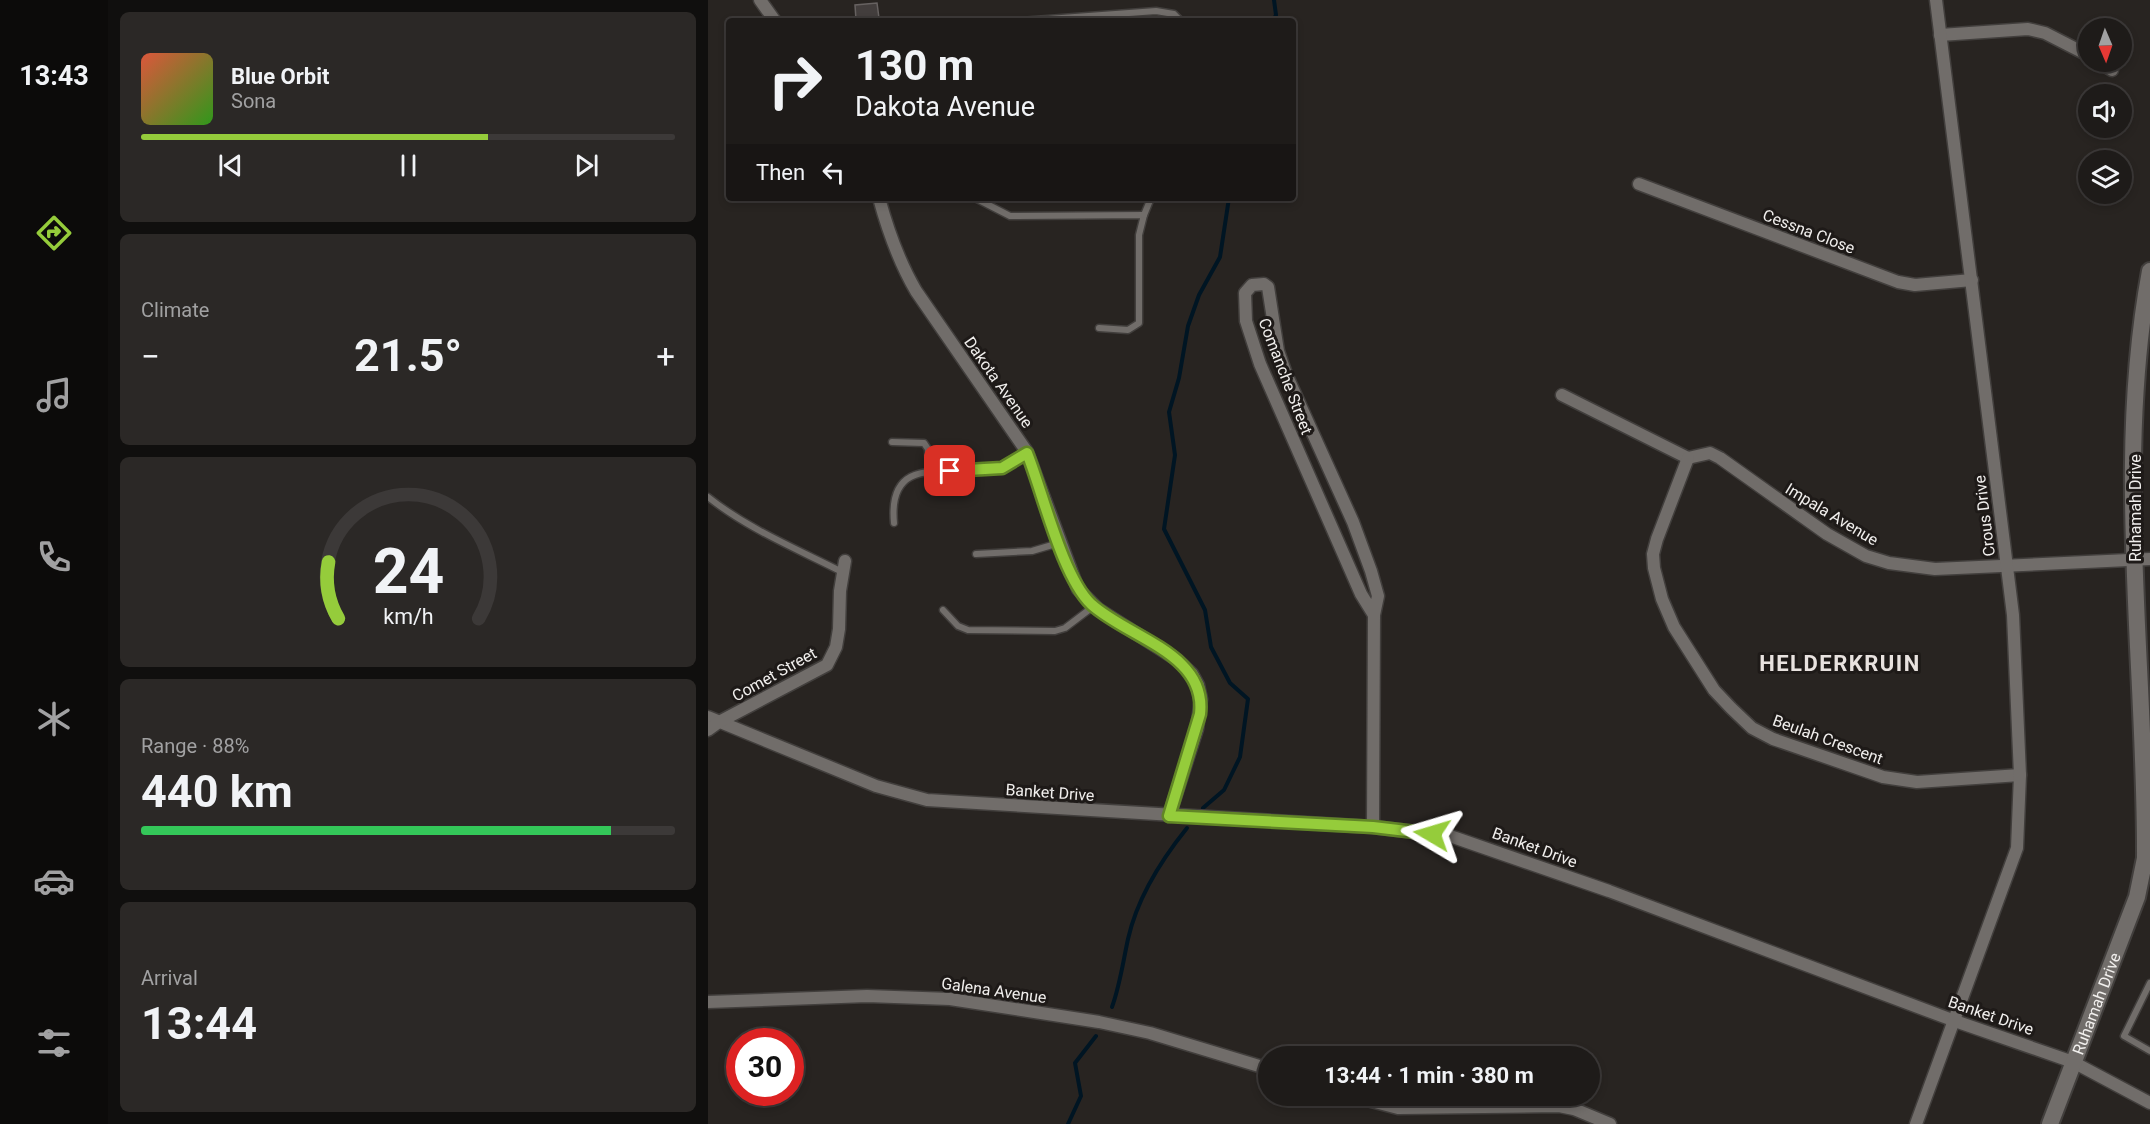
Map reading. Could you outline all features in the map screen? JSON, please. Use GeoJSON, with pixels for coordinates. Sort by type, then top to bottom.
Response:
{"type":"FeatureCollection","features":[{"type":"Feature","properties":{"kind":"street"},"geometry":{"type":"LineString","coordinates":[[760,0],[773,18]]}},
{"type":"Feature","properties":{"kind":"street","name":"Crous Drive"},"geometry":{"type":"LineString","coordinates":[[1936,0],[2013,615],[2020,775],[2017,848],[1955,1021]]}},
{"type":"Feature","properties":{"kind":"street"},"geometry":{"type":"LineString","coordinates":[[1940,35],[2028,29],[2045,33],[2078,50]]}},
{"type":"Feature","properties":{"kind":"street","name":"Cessna Close"},"geometry":{"type":"LineString","coordinates":[[1639,184],[1898,282],[1916,285],[1972,280]]}},
{"type":"Feature","properties":{"kind":"street","name":"Dakota Avenue"},"geometry":{"type":"LineString","coordinates":[[880,201],[887,228],[912,284],[1027,453],[1072,580],[1094,606],[1176,659],[1192,674],[1198,686],[1202,699],[1197,729],[1169,816]]}},
{"type":"Feature","properties":{"kind":"street","name":"Ruhamah Drive"},"geometry":{"type":"LineString","coordinates":[[2050,1124],[2137,897],[2145,858],[2142,559],[2135,427],[2139,346],[2150,271]]}},
{"type":"Feature","properties":{"kind":"street","name":"Comanche Street"},"geometry":{"type":"LineString","coordinates":[[1373,827],[1374,615],[1378,596],[1353,522],[1286,374],[1278,351],[1268,287],[1264,284],[1256,284],[1245,293],[1244,309],[1260,364],[1361,594],[1374,615]]}},
{"type":"Feature","properties":{"kind":"street","name":"Impala Avenue"},"geometry":{"type":"LineString","coordinates":[[1562,395],[1688,458],[1710,453],[1720,458],[1827,534],[1866,556],[1889,563],[1935,569],[2142,559]]}},
{"type":"Feature","properties":{"kind":"street","name":"Beulah Crescent"},"geometry":{"type":"LineString","coordinates":[[1688,458],[1657,539],[1654,568],[1662,599],[1674,627],[1714,690],[1731,708],[1752,728],[1773,739],[1883,777],[1917,782],[2020,775]]}},
{"type":"Feature","properties":{"kind":"street","name":"Comet Street"},"geometry":{"type":"LineString","coordinates":[[708,730],[713,720],[827,665],[836,647],[840,629],[840,591],[844,567]]}},
{"type":"Feature","properties":{"kind":"street","name":"Banket Drive"},"geometry":{"type":"LineString","coordinates":[[713,720],[876,786],[927,800],[1373,827],[1450,836],[1472,842],[1955,1021],[2073,1062],[2150,1103]]}},
{"type":"Feature","properties":{"kind":"street","name":"Galena Avenue"},"geometry":{"type":"LineString","coordinates":[[708,1002],[867,996],[950,999],[1099,1022],[1150,1033],[1258,1066]]}},
{"type":"Feature","properties":{"kind":"street"},"geometry":{"type":"LineString","coordinates":[[1916,1124],[1955,1021]]}},
{"type":"Feature","properties":{"kind":"street"},"geometry":{"type":"LineString","coordinates":[[1390,1106],[1398,1108],[1559,1106],[1574,1109],[1611,1124]]}},
{"type":"Feature","properties":{"kind":"lane"},"geometry":{"type":"LineString","coordinates":[[1062,18],[1156,11],[1174,15],[1177,18]]}},
{"type":"Feature","properties":{"kind":"lane"},"geometry":{"type":"LineString","coordinates":[[981,201],[1010,216],[1144,215]]}},
{"type":"Feature","properties":{"kind":"lane"},"geometry":{"type":"LineString","coordinates":[[1099,328],[1128,330],[1138,323],[1139,234],[1149,201]]}},
{"type":"Feature","properties":{"kind":"lane"},"geometry":{"type":"LineString","coordinates":[[892,442],[924,443],[928,449],[929,471]]}},
{"type":"Feature","properties":{"kind":"lane"},"geometry":{"type":"LineString","coordinates":[[894,523],[894,500],[897,490],[909,477],[929,471],[1002,468],[1027,453]]}},
{"type":"Feature","properties":{"kind":"lane"},"geometry":{"type":"LineString","coordinates":[[708,497],[726,511],[844,567]]}},
{"type":"Feature","properties":{"kind":"lane"},"geometry":{"type":"LineString","coordinates":[[976,554],[1032,551],[1059,543]]}},
{"type":"Feature","properties":{"kind":"lane"},"geometry":{"type":"LineString","coordinates":[[943,610],[958,626],[968,630],[1055,631],[1065,628],[1094,606]]}},
{"type":"Feature","properties":{"kind":"lane"},"geometry":{"type":"LineString","coordinates":[[2150,983],[2124,1036],[2150,1051]]}},
{"type":"Feature","properties":{"kind":"building"},"geometry":{"type":"Polygon","coordinates":[[[877,3],[879,18],[856,18],[855,5],[877,3]]]}},
{"type":"Feature","properties":{"kind":"waterway"},"geometry":{"type":"LineString","coordinates":[[1274,0],[1274,18]]}},
{"type":"Feature","properties":{"kind":"waterway"},"geometry":{"type":"LineString","coordinates":[[1203,808],[1224,790],[1240,757],[1248,699],[1230,683],[1211,647],[1205,610],[1164,529],[1175,455],[1169,412],[1179,378],[1188,326],[1199,295],[1220,257],[1229,201]]}},
{"type":"Feature","properties":{"kind":"waterway"},"geometry":{"type":"LineString","coordinates":[[1112,1007],[1132,924],[1144,894],[1168,853],[1187,828]]}},
{"type":"Feature","properties":{"kind":"waterway"},"geometry":{"type":"LineString","coordinates":[[1068,1124],[1081,1096],[1075,1063],[1096,1036]]}},
{"type":"Feature","properties":{"kind":"district","name":"HELDERKRUIN"},"geometry":{"type":"Point","coordinates":[1840,663]}},
{"type":"Feature","properties":{"kind":"route"},"geometry":{"type":"LineString","coordinates":[[950,471],[1002,468],[1027,453],[1072,580],[1078,589],[1098,609],[1176,659],[1192,674],[1202,699],[1200,714],[1169,816],[1373,827],[1432,834]]}}]}
